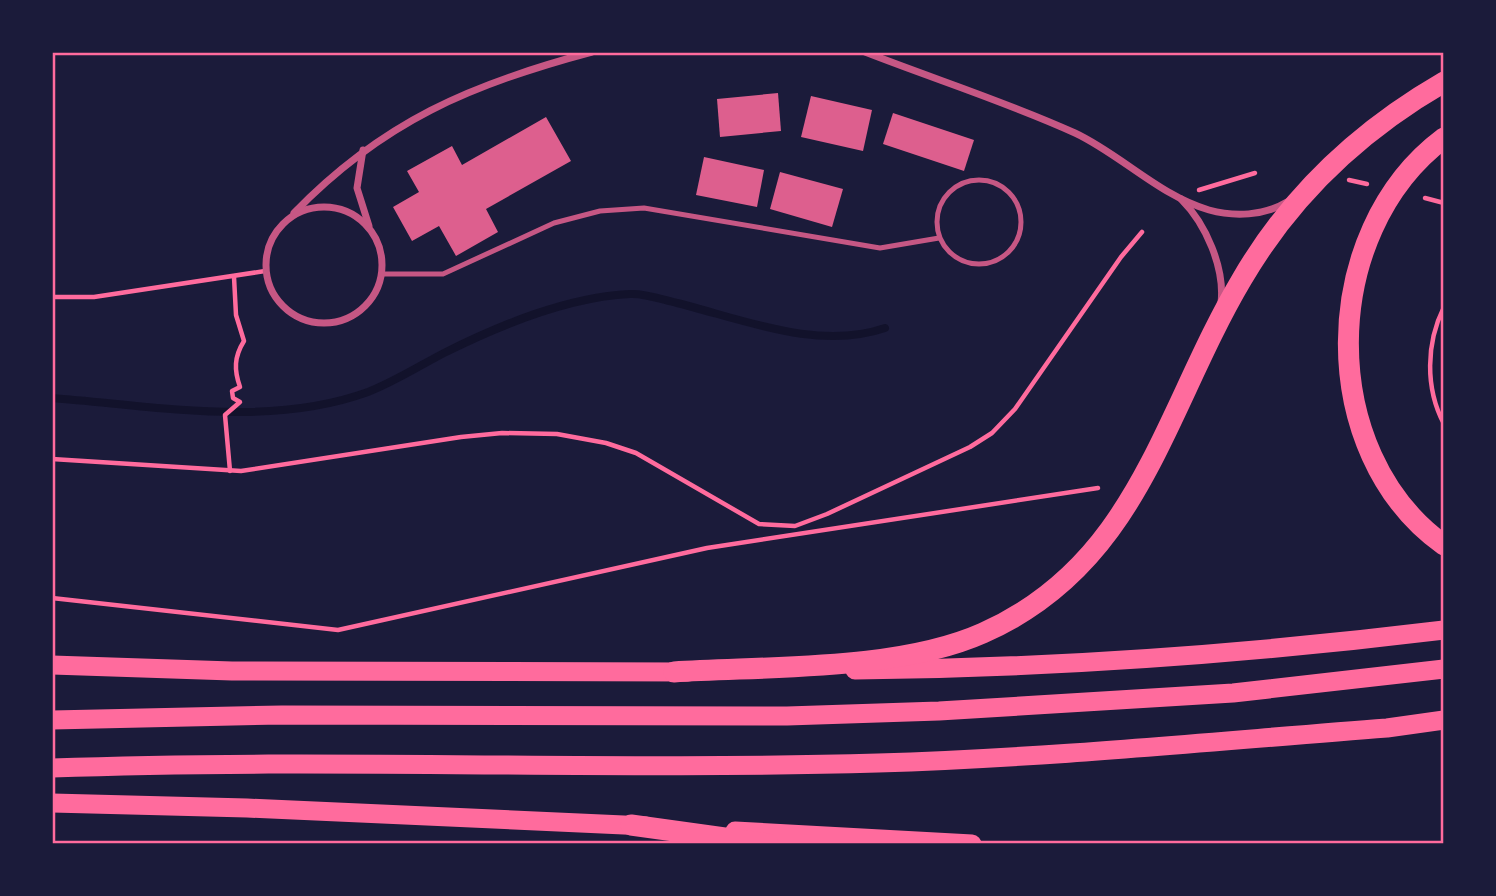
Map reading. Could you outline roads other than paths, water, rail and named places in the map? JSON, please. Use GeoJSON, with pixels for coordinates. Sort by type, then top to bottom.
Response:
{"type":"FeatureCollection","features":[{"type":"Feature","properties":{"kind":"highway"},"geometry":{"type":"LineString","coordinates":[[674,672],[878,659],[937,647],[981,634],[1017,616],[1050,594],[1079,568],[1129,505],[1218,322],[1268,238],[1308,188],[1368,131],[1444,82]]}},
{"type":"Feature","properties":{"kind":"highway"},"geometry":{"type":"LineString","coordinates":[[1444,138],[1404,174],[1373,227],[1352,287],[1348,345],[1351,395],[1367,451],[1390,492],[1427,533],[1444,545]]}},
{"type":"Feature","properties":{"kind":"highway"},"geometry":{"type":"LineString","coordinates":[[52,665],[232,671],[674,672],[986,669],[1270,651],[1444,630]]}},
{"type":"Feature","properties":{"kind":"highway"},"geometry":{"type":"LineString","coordinates":[[52,720],[295,715],[787,716],[939,711],[1233,693],[1444,669]]}},
{"type":"Feature","properties":{"kind":"highway"},"geometry":{"type":"LineString","coordinates":[[52,768],[263,762],[558,766],[877,763],[1042,756],[1387,728],[1444,720]]}},
{"type":"Feature","properties":{"kind":"highway"},"geometry":{"type":"LineString","coordinates":[[52,803],[247,808],[631,825],[972,844]]}},
{"type":"Feature","properties":{"kind":"highway"},"geometry":{"type":"LineString","coordinates":[[631,825],[768,844]]}},
{"type":"Feature","properties":{"kind":"street"},"geometry":{"type":"LineString","coordinates":[[363,149],[357,188],[370,228],[379,242],[383,274],[376,292],[365,307],[350,318],[332,324],[313,323],[295,317],[281,305],[270,289],[265,271],[267,253],[274,235],[363,149],[460,94],[533,68],[592,52]]}},
{"type":"Feature","properties":{"kind":"street"},"geometry":{"type":"LineString","coordinates":[[865,52],[1076,134],[1175,194],[1207,209],[1238,214],[1280,206],[1308,188]]}},
{"type":"Feature","properties":{"kind":"street"},"geometry":{"type":"LineString","coordinates":[[1175,194],[1199,221],[1213,253],[1222,290],[1218,322]]}},
{"type":"Feature","properties":{"kind":"street"},"geometry":{"type":"LineString","coordinates":[[286,221],[302,211],[320,207],[339,209],[356,216],[370,228]]}},
{"type":"Feature","properties":{"kind":"lane"},"geometry":{"type":"LineString","coordinates":[[974,180],[988,181],[1011,194],[1019,206],[1019,236],[1011,249],[1000,259],[986,264],[971,264],[947,252],[939,238],[936,224],[938,209],[948,193],[960,184],[974,180]]}},
{"type":"Feature","properties":{"kind":"lane"},"geometry":{"type":"LineString","coordinates":[[383,274],[443,274],[554,223],[600,211],[644,208],[880,248],[939,238]]}},
{"type":"Feature","properties":{"kind":"waterway"},"geometry":{"type":"LineString","coordinates":[[52,398],[212,412],[252,412],[330,403],[378,388],[465,343],[534,314],[606,296],[630,294],[654,297],[754,324],[807,334],[833,336],[885,328]]}}]}
